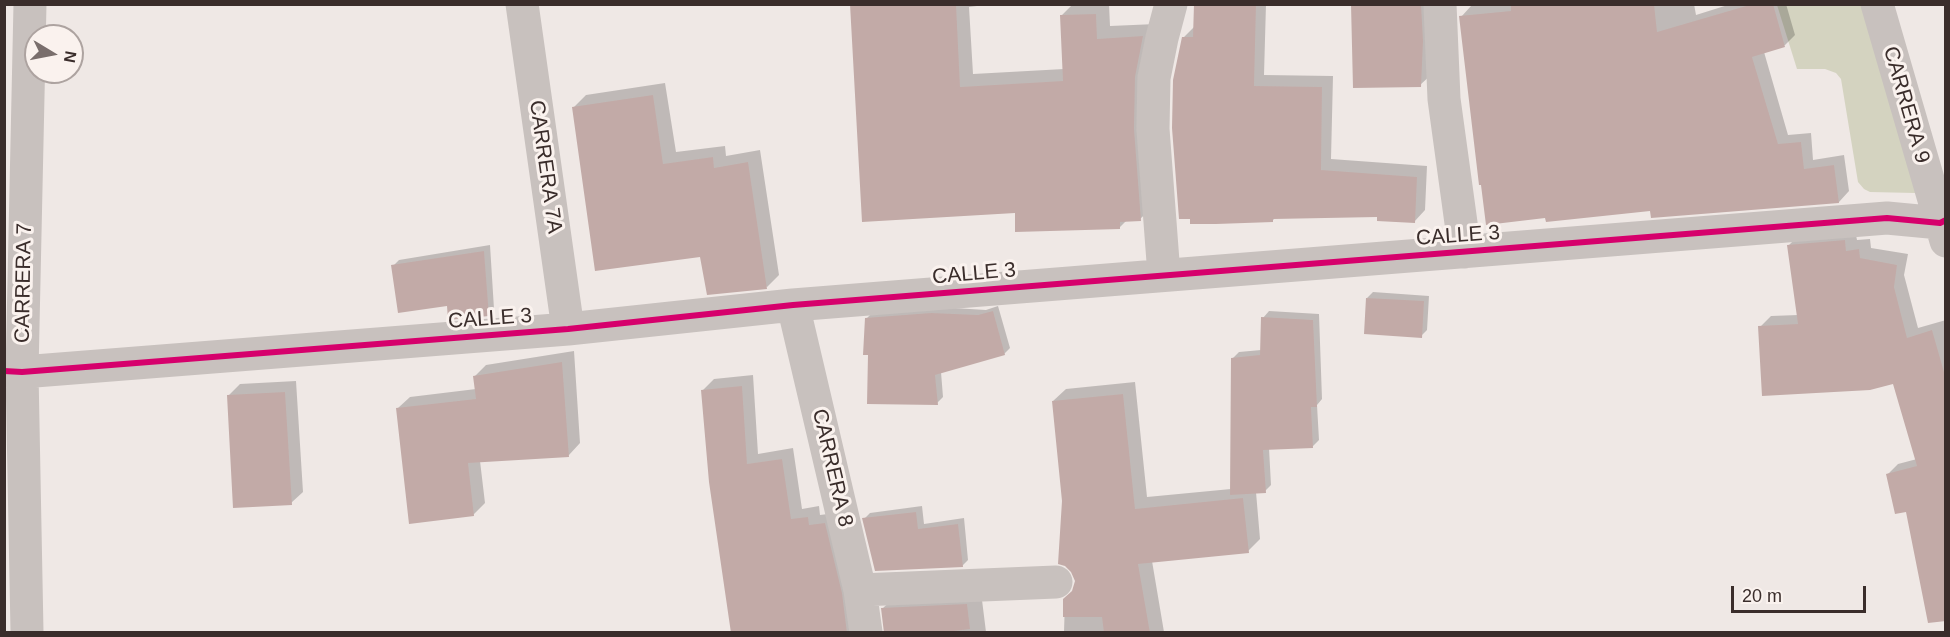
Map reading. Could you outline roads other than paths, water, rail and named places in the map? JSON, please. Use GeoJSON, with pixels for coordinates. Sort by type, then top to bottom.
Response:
{"type":"FeatureCollection","features":[{"type":"Feature","properties":{"kind":"street","name":"CARRERA 7"},"geometry":{"type":"LineString","coordinates":[[27,633],[13,371],[30,4]]}},
{"type":"Feature","properties":{"kind":"street","name":"CARRERA 7A"},"geometry":{"type":"LineString","coordinates":[[522,4],[568,329]]}},
{"type":"Feature","properties":{"kind":"street"},"geometry":{"type":"LineString","coordinates":[[1164,275],[1153,129],[1154,78],[1161,38],[1171,4]]}},
{"type":"Feature","properties":{"kind":"street"},"geometry":{"type":"LineString","coordinates":[[1440,4],[1444,99],[1465,252]]}},
{"type":"Feature","properties":{"kind":"street","name":"CARRERA 9"},"geometry":{"type":"LineString","coordinates":[[1877,4],[1944,228]]}},
{"type":"Feature","properties":{"kind":"street","name":"CALLE 3"},"geometry":{"type":"LineString","coordinates":[[13,371],[568,329],[793,305],[1887,219],[1944,228]]}},
{"type":"Feature","properties":{"kind":"street","name":"CARRERA 8"},"geometry":{"type":"LineString","coordinates":[[793,305],[860,590],[866,633]]}},
{"type":"Feature","properties":{"kind":"street"},"geometry":{"type":"LineString","coordinates":[[860,590],[1056,582]]}}]}
